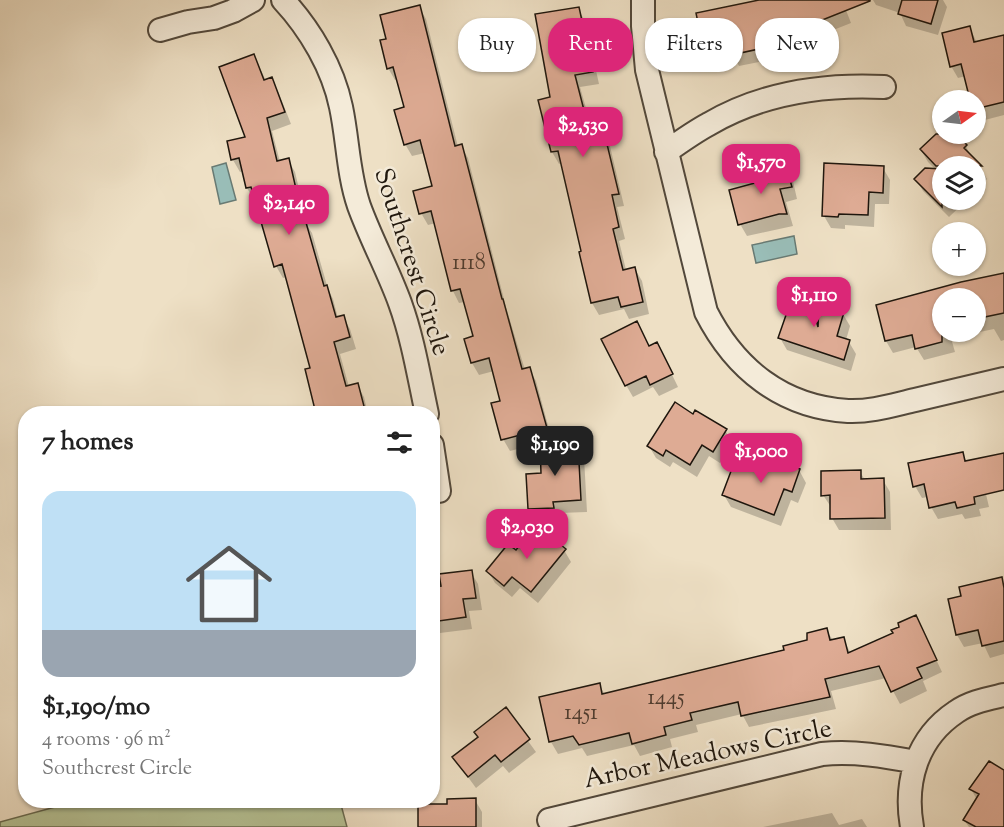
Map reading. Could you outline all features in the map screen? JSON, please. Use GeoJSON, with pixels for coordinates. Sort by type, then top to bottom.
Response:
{"type":"FeatureCollection","features":[{"type":"Feature","properties":{"kind":"street"},"geometry":{"type":"LineString","coordinates":[[160,30],[214,18],[253,0]]}},
{"type":"Feature","properties":{"kind":"street","name":"Southcrest Circle"},"geometry":{"type":"LineString","coordinates":[[283,0],[314,41],[330,72],[341,105],[350,173],[359,206],[404,314],[425,406]]}},
{"type":"Feature","properties":{"kind":"street"},"geometry":{"type":"LineString","coordinates":[[643,0],[647,70],[706,312],[717,334],[732,354],[765,384],[791,398],[819,407],[849,411],[879,409],[1004,379]]}},
{"type":"Feature","properties":{"kind":"street"},"geometry":{"type":"LineString","coordinates":[[666,152],[710,123],[741,108],[779,96],[817,88],[884,87]]}},
{"type":"Feature","properties":{"kind":"street"},"geometry":{"type":"LineString","coordinates":[[912,827],[909,804],[910,784],[923,747],[938,727],[957,711],[979,701],[1004,695]]}},
{"type":"Feature","properties":{"kind":"street","name":"Arbor Meadows Circle"},"geometry":{"type":"LineString","coordinates":[[549,820],[822,754],[841,752],[875,754],[916,762]]}},
{"type":"Feature","properties":{"kind":"green space"},"geometry":{"type":"Polygon","coordinates":[[[51,808],[342,808],[347,827],[0,827],[0,822],[51,808]]]}},
{"type":"Feature","properties":{"kind":"water"},"geometry":{"type":"Polygon","coordinates":[[[226,163],[236,200],[220,204],[212,167],[226,163]]]}},
{"type":"Feature","properties":{"kind":"water"},"geometry":{"type":"Polygon","coordinates":[[[794,236],[797,254],[756,263],[752,245],[794,236]]]}},
{"type":"Feature","properties":{"kind":"building"},"geometry":{"type":"Polygon","coordinates":[[[759,0],[870,0],[827,18],[755,18],[755,50],[743,52],[743,18],[697,18],[696,13],[759,0]]]}},
{"type":"Feature","properties":{"kind":"building"},"geometry":{"type":"Polygon","coordinates":[[[902,0],[938,0],[931,24],[898,14],[902,0]]]}},
{"type":"Feature","properties":{"kind":"building"},"geometry":{"type":"Polygon","coordinates":[[[420,5],[455,146],[462,144],[522,369],[530,367],[547,428],[501,440],[491,403],[500,401],[489,358],[471,363],[464,339],[473,336],[460,289],[451,291],[431,211],[419,214],[413,191],[432,186],[420,140],[404,145],[394,110],[404,107],[393,67],[387,69],[380,40],[386,39],[380,15],[420,5]]]}},
{"type":"Feature","properties":{"kind":"building"},"geometry":{"type":"Polygon","coordinates":[[[579,7],[581,18],[548,18],[548,72],[593,72],[575,75],[586,118],[600,115],[619,194],[612,195],[619,227],[613,229],[623,270],[635,267],[643,302],[621,307],[618,297],[591,303],[558,151],[551,152],[538,100],[550,97],[535,14],[579,7]]]}},
{"type":"Feature","properties":{"kind":"building"},"geometry":{"type":"Polygon","coordinates":[[[970,26],[974,42],[1004,35],[1004,102],[986,106],[986,90],[968,90],[961,64],[950,67],[942,33],[970,26]]]}},
{"type":"Feature","properties":{"kind":"building"},"geometry":{"type":"Polygon","coordinates":[[[254,54],[264,80],[272,77],[285,112],[267,118],[277,161],[289,158],[303,220],[305,219],[324,286],[327,285],[336,317],[344,315],[350,337],[334,342],[346,386],[358,383],[364,406],[314,406],[305,369],[310,368],[282,264],[274,267],[251,187],[246,188],[239,158],[231,160],[227,141],[245,137],[219,67],[254,54]]]}},
{"type":"Feature","properties":{"kind":"building"},"geometry":{"type":"Polygon","coordinates":[[[932,138],[932,144],[966,144],[964,148],[972,156],[932,156],[932,162],[920,149],[932,138]]]}},
{"type":"Feature","properties":{"kind":"building"},"geometry":{"type":"Polygon","coordinates":[[[785,163],[792,187],[780,189],[787,214],[738,225],[729,190],[755,183],[752,172],[785,163]]]}},
{"type":"Feature","properties":{"kind":"building"},"geometry":{"type":"Polygon","coordinates":[[[824,163],[884,166],[883,193],[869,192],[868,215],[822,216],[824,163]]]}},
{"type":"Feature","properties":{"kind":"building"},"geometry":{"type":"Polygon","coordinates":[[[925,168],[932,168],[932,197],[914,179],[925,168]]]}},
{"type":"Feature","properties":{"kind":"building"},"geometry":{"type":"Polygon","coordinates":[[[1004,273],[1004,313],[986,317],[986,288],[939,288],[1004,273]]]}},
{"type":"Feature","properties":{"kind":"building"},"geometry":{"type":"Polygon","coordinates":[[[932,290],[932,342],[942,342],[915,349],[912,335],[885,341],[876,305],[932,290]]]}},
{"type":"Feature","properties":{"kind":"building"},"geometry":{"type":"Polygon","coordinates":[[[793,295],[811,301],[818,327],[819,304],[844,312],[837,336],[850,340],[844,360],[778,338],[793,295]]]}},
{"type":"Feature","properties":{"kind":"building"},"geometry":{"type":"Polygon","coordinates":[[[637,321],[649,346],[657,342],[673,374],[650,385],[646,376],[625,386],[601,339],[637,321]]]}},
{"type":"Feature","properties":{"kind":"building"},"geometry":{"type":"Polygon","coordinates":[[[675,402],[693,414],[695,410],[727,429],[713,452],[702,445],[690,465],[666,450],[663,456],[647,446],[675,402]]]}},
{"type":"Feature","properties":{"kind":"building"},"geometry":{"type":"Polygon","coordinates":[[[578,443],[581,500],[553,502],[554,508],[528,509],[526,474],[541,473],[540,445],[578,443]]]}},
{"type":"Feature","properties":{"kind":"building"},"geometry":{"type":"Polygon","coordinates":[[[963,452],[965,461],[1004,453],[1004,490],[974,497],[975,504],[957,508],[955,502],[929,508],[924,484],[913,487],[908,463],[963,452]]]}},
{"type":"Feature","properties":{"kind":"building"},"geometry":{"type":"Polygon","coordinates":[[[767,457],[800,469],[792,492],[784,489],[774,515],[722,495],[736,458],[763,468],[767,457]]]}},
{"type":"Feature","properties":{"kind":"building"},"geometry":{"type":"Polygon","coordinates":[[[861,470],[861,479],[884,478],[885,518],[830,519],[830,495],[821,496],[821,471],[861,470]]]}},
{"type":"Feature","properties":{"kind":"building"},"geometry":{"type":"Polygon","coordinates":[[[536,525],[566,549],[531,592],[512,577],[504,586],[486,571],[508,544],[516,550],[536,525]]]}},
{"type":"Feature","properties":{"kind":"building"},"geometry":{"type":"Polygon","coordinates":[[[472,570],[476,598],[463,599],[466,617],[440,621],[440,574],[472,570]]]}},
{"type":"Feature","properties":{"kind":"building"},"geometry":{"type":"Polygon","coordinates":[[[1002,577],[1004,641],[982,646],[978,630],[956,635],[948,599],[961,596],[959,587],[1002,577]]]}},
{"type":"Feature","properties":{"kind":"building"},"geometry":{"type":"Polygon","coordinates":[[[916,615],[937,660],[917,668],[922,678],[891,692],[879,666],[825,679],[830,697],[741,716],[738,702],[690,713],[692,720],[664,727],[666,735],[632,744],[629,733],[579,745],[573,736],[549,742],[539,697],[600,683],[602,694],[784,650],[783,646],[807,640],[807,633],[827,628],[830,640],[844,637],[848,653],[893,633],[891,630],[899,627],[898,623],[916,615]]]}},
{"type":"Feature","properties":{"kind":"building"},"geometry":{"type":"Polygon","coordinates":[[[506,707],[530,739],[501,762],[495,755],[468,777],[452,757],[478,737],[474,732],[506,707]]]}},
{"type":"Feature","properties":{"kind":"building"},"geometry":{"type":"Polygon","coordinates":[[[989,761],[1004,770],[1004,827],[976,827],[963,820],[979,794],[969,789],[989,761]]]}},
{"type":"Feature","properties":{"kind":"building"},"geometry":{"type":"Polygon","coordinates":[[[476,798],[476,827],[418,827],[418,808],[440,808],[440,804],[447,804],[447,799],[476,798]]]}}]}
